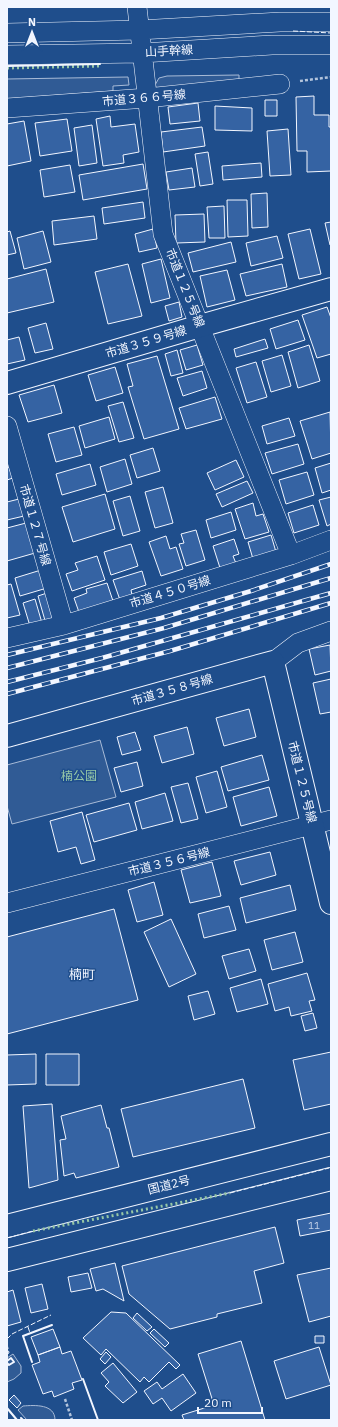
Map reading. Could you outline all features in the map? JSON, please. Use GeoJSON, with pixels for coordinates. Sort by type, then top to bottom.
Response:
{"type":"FeatureCollection","features":[{"type":"Feature","properties":{"kind":"main road","name":"市道３５９号線"},"geometry":{"type":"LineString","coordinates":[[7,383],[331,289]]}},
{"type":"Feature","properties":{"kind":"main road","name":"市道３５８号線"},"geometry":{"type":"LineString","coordinates":[[7,736],[273,662]]}},
{"type":"Feature","properties":{"kind":"main road","name":"市道１２５号線"},"geometry":{"type":"LineString","coordinates":[[273,662],[322,822],[331,903]]}},
{"type":"Feature","properties":{"kind":"main road","name":"国道2号"},"geometry":{"type":"LineString","coordinates":[[7,1226],[331,1144]]}},
{"type":"Feature","properties":{"kind":"main road"},"geometry":{"type":"LineString","coordinates":[[7,1260],[331,1179]]}},
{"type":"Feature","properties":{"kind":"street","name":"市道１２５号線"},"geometry":{"type":"LineString","coordinates":[[136,7],[163,234],[291,555]]}},
{"type":"Feature","properties":{"kind":"street","name":"山手幹線"},"geometry":{"type":"LineString","coordinates":[[7,33],[139,30],[280,22],[331,22]]}},
{"type":"Feature","properties":{"kind":"street","name":"山手幹線"},"geometry":{"type":"LineString","coordinates":[[7,55],[142,53],[272,45],[331,45]]}},
{"type":"Feature","properties":{"kind":"street","name":"市道３６６号線"},"geometry":{"type":"LineString","coordinates":[[7,108],[147,98],[280,84]]}},
{"type":"Feature","properties":{"kind":"street","name":"市道１２７号線"},"geometry":{"type":"LineString","coordinates":[[7,426],[64,625]]}},
{"type":"Feature","properties":{"kind":"street","name":"市道４５０号線"},"geometry":{"type":"LineString","coordinates":[[7,638],[64,625],[291,555],[331,540]]}},
{"type":"Feature","properties":{"kind":"street","name":"市道３５８号線"},"geometry":{"type":"LineString","coordinates":[[273,662],[298,642],[331,631]]}},
{"type":"Feature","properties":{"kind":"street","name":"市道３５６号線"},"geometry":{"type":"LineString","coordinates":[[7,904],[322,822]]}},
{"type":"Feature","properties":{"kind":"path"},"geometry":{"type":"LineString","coordinates":[[280,84],[331,77]]}},
{"type":"Feature","properties":{"kind":"path"},"geometry":{"type":"LineString","coordinates":[[65,1399],[72,1420]]}},
{"type":"Feature","properties":{"kind":"green space"},"geometry":{"type":"Polygon","coordinates":[[[239,75],[239,81],[157,89],[155,85],[159,78],[167,76],[239,75]]]}},
{"type":"Feature","properties":{"kind":"green space"},"geometry":{"type":"Polygon","coordinates":[[[128,77],[129,85],[113,86],[113,91],[7,99],[7,79],[128,77]]]}},
{"type":"Feature","properties":{"kind":"green space","name":"楠公園"},"geometry":{"type":"Polygon","coordinates":[[[100,740],[116,797],[12,824],[7,806],[7,765],[100,740]]]}},
{"type":"Feature","properties":{"kind":"green space"},"geometry":{"type":"Polygon","coordinates":[[[13,1354],[21,1366],[21,1373],[14,1379],[7,1382],[7,1358],[13,1354]]]}},
{"type":"Feature","properties":{"kind":"green space"},"geometry":{"type":"Polygon","coordinates":[[[23,1406],[48,1408],[52,1411],[55,1420],[27,1420],[18,1410],[23,1406]]]}},
{"type":"Feature","properties":{"kind":"building"},"geometry":{"type":"Polygon","coordinates":[[[314,96],[314,115],[329,115],[329,127],[331,127],[331,171],[307,172],[307,151],[297,151],[296,97],[314,96]]]}},
{"type":"Feature","properties":{"kind":"building"},"geometry":{"type":"Polygon","coordinates":[[[265,100],[277,100],[277,116],[265,116],[265,100]]]}},
{"type":"Feature","properties":{"kind":"building"},"geometry":{"type":"Polygon","coordinates":[[[198,103],[200,121],[170,124],[168,107],[198,103]]]}},
{"type":"Feature","properties":{"kind":"building"},"geometry":{"type":"Polygon","coordinates":[[[215,106],[252,108],[252,131],[215,130],[215,106]]]}},
{"type":"Feature","properties":{"kind":"building"},"geometry":{"type":"Polygon","coordinates":[[[110,116],[111,127],[135,124],[139,152],[123,155],[124,163],[103,166],[96,119],[110,116]]]}},
{"type":"Feature","properties":{"kind":"building"},"geometry":{"type":"Polygon","coordinates":[[[67,119],[72,151],[40,156],[35,123],[67,119]]]}},
{"type":"Feature","properties":{"kind":"building"},"geometry":{"type":"Polygon","coordinates":[[[24,121],[31,161],[7,166],[7,124],[24,121]]]}},
{"type":"Feature","properties":{"kind":"building"},"geometry":{"type":"Polygon","coordinates":[[[92,125],[97,163],[79,166],[74,128],[92,125]]]}},
{"type":"Feature","properties":{"kind":"building"},"geometry":{"type":"Polygon","coordinates":[[[202,127],[205,146],[163,152],[161,132],[202,127]]]}},
{"type":"Feature","properties":{"kind":"building"},"geometry":{"type":"Polygon","coordinates":[[[288,129],[291,175],[270,176],[267,131],[288,129]]]}},
{"type":"Feature","properties":{"kind":"building"},"geometry":{"type":"Polygon","coordinates":[[[208,152],[213,184],[200,186],[195,154],[208,152]]]}},
{"type":"Feature","properties":{"kind":"building"},"geometry":{"type":"Polygon","coordinates":[[[261,163],[262,177],[223,180],[222,166],[261,163]]]}},
{"type":"Feature","properties":{"kind":"building"},"geometry":{"type":"Polygon","coordinates":[[[143,164],[147,189],[83,200],[79,175],[143,164]]]}},
{"type":"Feature","properties":{"kind":"building"},"geometry":{"type":"Polygon","coordinates":[[[70,165],[75,192],[44,197],[40,170],[70,165]]]}},
{"type":"Feature","properties":{"kind":"building"},"geometry":{"type":"Polygon","coordinates":[[[192,168],[195,187],[169,190],[166,172],[192,168]]]}},
{"type":"Feature","properties":{"kind":"building"},"geometry":{"type":"Polygon","coordinates":[[[267,193],[268,227],[252,228],[251,194],[267,193]]]}},
{"type":"Feature","properties":{"kind":"building"},"geometry":{"type":"Polygon","coordinates":[[[227,200],[247,200],[248,236],[228,237],[227,200]]]}},
{"type":"Feature","properties":{"kind":"building"},"geometry":{"type":"Polygon","coordinates":[[[143,202],[145,218],[104,224],[102,208],[143,202]]]}},
{"type":"Feature","properties":{"kind":"building"},"geometry":{"type":"Polygon","coordinates":[[[224,206],[225,238],[209,238],[207,207],[224,206]]]}},
{"type":"Feature","properties":{"kind":"building"},"geometry":{"type":"Polygon","coordinates":[[[204,214],[205,242],[176,243],[175,215],[204,214]]]}},
{"type":"Feature","properties":{"kind":"building"},"geometry":{"type":"Polygon","coordinates":[[[94,216],[97,239],[54,245],[52,221],[94,216]]]}},
{"type":"Feature","properties":{"kind":"building"},"geometry":{"type":"Polygon","coordinates":[[[331,222],[331,245],[330,245],[325,223],[331,222]]]}},
{"type":"Feature","properties":{"kind":"building"},"geometry":{"type":"Polygon","coordinates":[[[153,229],[157,248],[139,252],[135,234],[153,229]]]}},
{"type":"Feature","properties":{"kind":"building"},"geometry":{"type":"Polygon","coordinates":[[[310,229],[321,274],[299,279],[288,234],[310,229]]]}},
{"type":"Feature","properties":{"kind":"building"},"geometry":{"type":"Polygon","coordinates":[[[10,231],[16,253],[7,255],[7,232],[10,231]]]}},
{"type":"Feature","properties":{"kind":"building"},"geometry":{"type":"Polygon","coordinates":[[[43,231],[51,262],[24,269],[17,238],[43,231]]]}},
{"type":"Feature","properties":{"kind":"building"},"geometry":{"type":"Polygon","coordinates":[[[277,236],[283,258],[251,266],[246,243],[277,236]]]}},
{"type":"Feature","properties":{"kind":"building"},"geometry":{"type":"Polygon","coordinates":[[[231,242],[236,262],[193,272],[188,253],[231,242]]]}},
{"type":"Feature","properties":{"kind":"building"},"geometry":{"type":"Polygon","coordinates":[[[161,259],[170,298],[151,303],[142,264],[161,259]]]}},
{"type":"Feature","properties":{"kind":"building"},"geometry":{"type":"Polygon","coordinates":[[[128,264],[142,316],[108,324],[95,272],[128,264]]]}},
{"type":"Feature","properties":{"kind":"building"},"geometry":{"type":"Polygon","coordinates":[[[282,264],[287,287],[246,296],[240,274],[282,264]]]}},
{"type":"Feature","properties":{"kind":"building"},"geometry":{"type":"Polygon","coordinates":[[[46,269],[54,302],[7,313],[7,279],[46,269]]]}},
{"type":"Feature","properties":{"kind":"building"},"geometry":{"type":"Polygon","coordinates":[[[227,270],[235,300],[207,307],[200,276],[227,270]]]}},
{"type":"Feature","properties":{"kind":"building"},"geometry":{"type":"Polygon","coordinates":[[[179,302],[182,317],[169,321],[165,306],[179,302]]]}},
{"type":"Feature","properties":{"kind":"building"},"geometry":{"type":"Polygon","coordinates":[[[327,307],[331,318],[331,354],[317,358],[302,315],[327,307]]]}},
{"type":"Feature","properties":{"kind":"building"},"geometry":{"type":"Polygon","coordinates":[[[298,320],[305,340],[276,349],[270,329],[298,320]]]}},
{"type":"Feature","properties":{"kind":"building"},"geometry":{"type":"Polygon","coordinates":[[[46,323],[53,349],[35,353],[28,328],[46,323]]]}},
{"type":"Feature","properties":{"kind":"building"},"geometry":{"type":"Polygon","coordinates":[[[19,337],[25,360],[7,364],[7,340],[19,337]]]}},
{"type":"Feature","properties":{"kind":"building"},"geometry":{"type":"Polygon","coordinates":[[[265,339],[268,348],[236,357],[234,349],[265,339]]]}},
{"type":"Feature","properties":{"kind":"building"},"geometry":{"type":"Polygon","coordinates":[[[197,345],[203,365],[186,370],[180,350],[197,345]]]}},
{"type":"Feature","properties":{"kind":"building"},"geometry":{"type":"Polygon","coordinates":[[[309,345],[320,381],[298,388],[288,352],[309,345]]]}},
{"type":"Feature","properties":{"kind":"building"},"geometry":{"type":"Polygon","coordinates":[[[177,350],[183,373],[171,376],[165,354],[177,350]]]}},
{"type":"Feature","properties":{"kind":"building"},"geometry":{"type":"Polygon","coordinates":[[[282,355],[291,386],[271,392],[262,361],[282,355]]]}},
{"type":"Feature","properties":{"kind":"building"},"geometry":{"type":"Polygon","coordinates":[[[157,356],[179,429],[144,439],[128,387],[133,386],[127,364],[157,356]]]}},
{"type":"Feature","properties":{"kind":"building"},"geometry":{"type":"Polygon","coordinates":[[[256,362],[267,397],[247,403],[236,368],[256,362]]]}},
{"type":"Feature","properties":{"kind":"building"},"geometry":{"type":"Polygon","coordinates":[[[115,367],[123,393],[96,401],[88,375],[115,367]]]}},
{"type":"Feature","properties":{"kind":"building"},"geometry":{"type":"Polygon","coordinates":[[[202,371],[207,388],[183,396],[177,378],[202,371]]]}},
{"type":"Feature","properties":{"kind":"building"},"geometry":{"type":"Polygon","coordinates":[[[54,385],[62,413],[28,422],[19,395],[54,385]]]}},
{"type":"Feature","properties":{"kind":"building"},"geometry":{"type":"Polygon","coordinates":[[[215,397],[222,419],[186,429],[179,408],[215,397]]]}},
{"type":"Feature","properties":{"kind":"building"},"geometry":{"type":"Polygon","coordinates":[[[123,402],[134,438],[119,442],[108,406],[123,402]]]}},
{"type":"Feature","properties":{"kind":"building"},"geometry":{"type":"Polygon","coordinates":[[[330,412],[331,453],[312,459],[300,421],[330,412]]]}},
{"type":"Feature","properties":{"kind":"building"},"geometry":{"type":"Polygon","coordinates":[[[109,417],[115,439],[85,448],[79,426],[109,417]]]}},
{"type":"Feature","properties":{"kind":"building"},"geometry":{"type":"Polygon","coordinates":[[[289,418],[295,436],[267,444],[262,426],[289,418]]]}},
{"type":"Feature","properties":{"kind":"building"},"geometry":{"type":"Polygon","coordinates":[[[74,427],[82,455],[56,462],[48,434],[74,427]]]}},
{"type":"Feature","properties":{"kind":"building"},"geometry":{"type":"Polygon","coordinates":[[[298,444],[304,464],[272,474],[265,453],[298,444]]]}},
{"type":"Feature","properties":{"kind":"building"},"geometry":{"type":"Polygon","coordinates":[[[153,448],[160,471],[137,478],[130,455],[153,448]]]}},
{"type":"Feature","properties":{"kind":"building"},"geometry":{"type":"Polygon","coordinates":[[[125,459],[132,484],[107,492],[100,467],[125,459]]]}},
{"type":"Feature","properties":{"kind":"building"},"geometry":{"type":"Polygon","coordinates":[[[236,460],[244,477],[215,490],[207,473],[236,460]]]}},
{"type":"Feature","properties":{"kind":"building"},"geometry":{"type":"Polygon","coordinates":[[[331,463],[331,490],[322,493],[315,468],[331,463]]]}},
{"type":"Feature","properties":{"kind":"building"},"geometry":{"type":"Polygon","coordinates":[[[90,464],[96,485],[62,495],[56,474],[90,464]]]}},
{"type":"Feature","properties":{"kind":"building"},"geometry":{"type":"Polygon","coordinates":[[[7,467],[9,467],[13,478],[7,480],[7,467]]]}},
{"type":"Feature","properties":{"kind":"building"},"geometry":{"type":"Polygon","coordinates":[[[307,472],[314,495],[286,504],[279,480],[307,472]]]}},
{"type":"Feature","properties":{"kind":"building"},"geometry":{"type":"Polygon","coordinates":[[[247,481],[253,493],[222,507],[216,494],[247,481]]]}},
{"type":"Feature","properties":{"kind":"building"},"geometry":{"type":"Polygon","coordinates":[[[163,487],[173,523],[155,528],[145,492],[163,487]]]}},
{"type":"Feature","properties":{"kind":"building"},"geometry":{"type":"Polygon","coordinates":[[[105,494],[115,529],[73,542],[62,507],[105,494]]]}},
{"type":"Feature","properties":{"kind":"building"},"geometry":{"type":"Polygon","coordinates":[[[130,496],[140,531],[123,536],[113,501],[130,496]]]}},
{"type":"Feature","properties":{"kind":"building"},"geometry":{"type":"Polygon","coordinates":[[[331,497],[331,524],[327,526],[319,500],[331,497]]]}},
{"type":"Feature","properties":{"kind":"building"},"geometry":{"type":"Polygon","coordinates":[[[19,499],[24,516],[7,520],[7,502],[19,499]]]}},
{"type":"Feature","properties":{"kind":"building"},"geometry":{"type":"Polygon","coordinates":[[[253,503],[256,516],[263,514],[269,532],[245,539],[235,509],[253,503]]]}},
{"type":"Feature","properties":{"kind":"building"},"geometry":{"type":"Polygon","coordinates":[[[313,505],[319,525],[294,533],[288,513],[313,505]]]}},
{"type":"Feature","properties":{"kind":"building"},"geometry":{"type":"Polygon","coordinates":[[[231,512],[236,530],[211,538],[206,520],[231,512]]]}},
{"type":"Feature","properties":{"kind":"building"},"geometry":{"type":"Polygon","coordinates":[[[26,523],[35,553],[7,561],[7,528],[26,523]]]}},
{"type":"Feature","properties":{"kind":"building"},"geometry":{"type":"Polygon","coordinates":[[[196,530],[205,560],[186,566],[179,544],[184,543],[181,534],[196,530]]]}},
{"type":"Feature","properties":{"kind":"building"},"geometry":{"type":"Polygon","coordinates":[[[271,535],[276,552],[253,559],[248,542],[271,535]]]}},
{"type":"Feature","properties":{"kind":"building"},"geometry":{"type":"Polygon","coordinates":[[[166,536],[170,549],[176,547],[183,569],[161,576],[149,542],[166,536]]]}},
{"type":"Feature","properties":{"kind":"building"},"geometry":{"type":"Polygon","coordinates":[[[234,539],[239,554],[233,556],[237,566],[221,571],[213,546],[234,539]]]}},
{"type":"Feature","properties":{"kind":"building"},"geometry":{"type":"Polygon","coordinates":[[[131,544],[138,566],[111,575],[104,552],[131,544]]]}},
{"type":"Feature","properties":{"kind":"building"},"geometry":{"type":"Polygon","coordinates":[[[97,556],[105,580],[72,591],[66,574],[78,570],[75,563],[97,556]]]}},
{"type":"Feature","properties":{"kind":"building"},"geometry":{"type":"Polygon","coordinates":[[[41,570],[47,588],[20,596],[15,578],[41,570]]]}},
{"type":"Feature","properties":{"kind":"building"},"geometry":{"type":"Polygon","coordinates":[[[142,571],[146,585],[131,590],[132,595],[120,600],[113,580],[142,571]]]}},
{"type":"Feature","properties":{"kind":"building"},"geometry":{"type":"Polygon","coordinates":[[[107,583],[114,604],[80,615],[74,598],[87,593],[86,589],[107,583]]]}},
{"type":"Feature","properties":{"kind":"building"},"geometry":{"type":"Polygon","coordinates":[[[11,584],[20,615],[7,618],[7,585],[11,584]]]}},
{"type":"Feature","properties":{"kind":"building"},"geometry":{"type":"Polygon","coordinates":[[[50,592],[58,621],[46,624],[38,596],[50,592]]]}},
{"type":"Feature","properties":{"kind":"building"},"geometry":{"type":"Polygon","coordinates":[[[35,599],[42,623],[30,626],[23,603],[35,599]]]}},
{"type":"Feature","properties":{"kind":"building"},"geometry":{"type":"Polygon","coordinates":[[[330,645],[331,671],[315,675],[309,649],[330,645]]]}},
{"type":"Feature","properties":{"kind":"building"},"geometry":{"type":"Polygon","coordinates":[[[331,679],[331,712],[320,714],[313,683],[331,679]]]}},
{"type":"Feature","properties":{"kind":"building"},"geometry":{"type":"Polygon","coordinates":[[[249,709],[256,737],[224,746],[216,718],[249,709]]]}},
{"type":"Feature","properties":{"kind":"building"},"geometry":{"type":"Polygon","coordinates":[[[187,727],[194,754],[162,763],[154,736],[187,727]]]}},
{"type":"Feature","properties":{"kind":"building"},"geometry":{"type":"Polygon","coordinates":[[[135,732],[141,750],[122,755],[117,737],[135,732]]]}},
{"type":"Feature","properties":{"kind":"building"},"geometry":{"type":"Polygon","coordinates":[[[262,755],[269,780],[228,791],[221,767],[262,755]]]}},
{"type":"Feature","properties":{"kind":"building"},"geometry":{"type":"Polygon","coordinates":[[[137,762],[143,786],[121,792],[114,768],[137,762]]]}},
{"type":"Feature","properties":{"kind":"building"},"geometry":{"type":"Polygon","coordinates":[[[217,771],[227,807],[206,813],[196,777],[217,771]]]}},
{"type":"Feature","properties":{"kind":"building"},"geometry":{"type":"Polygon","coordinates":[[[188,783],[198,819],[181,823],[171,787],[188,783]]]}},
{"type":"Feature","properties":{"kind":"building"},"geometry":{"type":"Polygon","coordinates":[[[269,787],[277,816],[241,826],[233,797],[269,787]]]}},
{"type":"Feature","properties":{"kind":"building"},"geometry":{"type":"Polygon","coordinates":[[[165,793],[173,821],[142,829],[135,802],[165,793]]]}},
{"type":"Feature","properties":{"kind":"building"},"geometry":{"type":"Polygon","coordinates":[[[129,803],[137,830],[94,842],[86,815],[129,803]]]}},
{"type":"Feature","properties":{"kind":"building"},"geometry":{"type":"Polygon","coordinates":[[[82,812],[95,860],[81,864],[76,847],[58,852],[50,821],[82,812]]]}},
{"type":"Feature","properties":{"kind":"building"},"geometry":{"type":"Polygon","coordinates":[[[270,852],[276,875],[241,885],[234,861],[270,852]]]}},
{"type":"Feature","properties":{"kind":"building"},"geometry":{"type":"Polygon","coordinates":[[[212,862],[221,896],[190,903],[181,870],[212,862]]]}},
{"type":"Feature","properties":{"kind":"building"},"geometry":{"type":"Polygon","coordinates":[[[154,882],[163,915],[137,922],[128,890],[154,882]]]}},
{"type":"Feature","properties":{"kind":"building"},"geometry":{"type":"Polygon","coordinates":[[[290,885],[296,910],[246,923],[240,898],[290,885]]]}},
{"type":"Feature","properties":{"kind":"building"},"geometry":{"type":"Polygon","coordinates":[[[229,906],[236,930],[204,938],[198,914],[229,906]]]}},
{"type":"Feature","properties":{"kind":"building"},"geometry":{"type":"Polygon","coordinates":[[[114,909],[138,1000],[7,1034],[7,937],[114,909]]]}},
{"type":"Feature","properties":{"kind":"building"},"geometry":{"type":"Polygon","coordinates":[[[171,919],[196,974],[169,987],[144,932],[171,919]]]}},
{"type":"Feature","properties":{"kind":"building"},"geometry":{"type":"Polygon","coordinates":[[[295,932],[303,962],[272,970],[264,940],[295,932]]]}},
{"type":"Feature","properties":{"kind":"building"},"geometry":{"type":"Polygon","coordinates":[[[249,949],[256,971],[229,979],[222,956],[249,949]]]}},
{"type":"Feature","properties":{"kind":"building"},"geometry":{"type":"Polygon","coordinates":[[[307,973],[315,1000],[309,1001],[312,1011],[291,1016],[289,1007],[275,1011],[268,984],[307,973]]]}},
{"type":"Feature","properties":{"kind":"building"},"geometry":{"type":"Polygon","coordinates":[[[261,979],[268,1004],[237,1012],[230,988],[261,979]]]}},
{"type":"Feature","properties":{"kind":"building"},"geometry":{"type":"Polygon","coordinates":[[[208,991],[215,1014],[194,1020],[188,996],[208,991]]]}},
{"type":"Feature","properties":{"kind":"building"},"geometry":{"type":"Polygon","coordinates":[[[313,1013],[317,1028],[305,1031],[301,1016],[313,1013]]]}},
{"type":"Feature","properties":{"kind":"building"},"geometry":{"type":"Polygon","coordinates":[[[331,1052],[331,1104],[304,1110],[293,1060],[331,1052]]]}},
{"type":"Feature","properties":{"kind":"building"},"geometry":{"type":"Polygon","coordinates":[[[36,1054],[36,1084],[7,1085],[7,1055],[36,1054]]]}},
{"type":"Feature","properties":{"kind":"building"},"geometry":{"type":"Polygon","coordinates":[[[46,1054],[79,1054],[79,1085],[46,1085],[46,1054]]]}},
{"type":"Feature","properties":{"kind":"building"},"geometry":{"type":"Polygon","coordinates":[[[243,1079],[255,1128],[133,1157],[121,1109],[243,1079]]]}},
{"type":"Feature","properties":{"kind":"building"},"geometry":{"type":"Polygon","coordinates":[[[52,1104],[58,1180],[29,1188],[23,1106],[52,1104]]]}},
{"type":"Feature","properties":{"kind":"building"},"geometry":{"type":"Polygon","coordinates":[[[101,1105],[107,1128],[109,1128],[119,1167],[76,1178],[74,1173],[64,1176],[60,1140],[66,1139],[61,1116],[101,1105]]]}},
{"type":"Feature","properties":{"kind":"building"},"geometry":{"type":"Polygon","coordinates":[[[331,1213],[331,1230],[300,1236],[297,1220],[331,1213]]]}},
{"type":"Feature","properties":{"kind":"building"},"geometry":{"type":"Polygon","coordinates":[[[275,1227],[284,1263],[254,1271],[262,1303],[217,1314],[217,1317],[170,1329],[129,1294],[122,1266],[275,1227]]]}},
{"type":"Feature","properties":{"kind":"building"},"geometry":{"type":"Polygon","coordinates":[[[115,1263],[124,1301],[103,1289],[96,1291],[90,1269],[115,1263]]]}},
{"type":"Feature","properties":{"kind":"building"},"geometry":{"type":"Polygon","coordinates":[[[331,1268],[331,1316],[309,1322],[297,1275],[331,1268]]]}},
{"type":"Feature","properties":{"kind":"building"},"geometry":{"type":"Polygon","coordinates":[[[88,1273],[92,1288],[71,1292],[68,1277],[88,1273]]]}},
{"type":"Feature","properties":{"kind":"building"},"geometry":{"type":"Polygon","coordinates":[[[42,1284],[48,1309],[31,1313],[25,1288],[42,1284]]]}},
{"type":"Feature","properties":{"kind":"building"},"geometry":{"type":"Polygon","coordinates":[[[13,1290],[21,1322],[7,1326],[7,1292],[13,1290]]]}},
{"type":"Feature","properties":{"kind":"building"},"geometry":{"type":"Polygon","coordinates":[[[111,1312],[126,1313],[180,1365],[176,1369],[169,1362],[149,1382],[144,1377],[140,1382],[106,1349],[101,1355],[83,1338],[111,1312]]]}},
{"type":"Feature","properties":{"kind":"building"},"geometry":{"type":"Polygon","coordinates":[[[137,1313],[152,1327],[147,1331],[133,1318],[137,1313]]]}},
{"type":"Feature","properties":{"kind":"building"},"geometry":{"type":"Polygon","coordinates":[[[53,1329],[60,1347],[38,1355],[31,1337],[53,1329]]]}},
{"type":"Feature","properties":{"kind":"building"},"geometry":{"type":"Polygon","coordinates":[[[154,1329],[169,1343],[165,1347],[150,1333],[154,1329]]]}},
{"type":"Feature","properties":{"kind":"building"},"geometry":{"type":"Polygon","coordinates":[[[315,1336],[324,1336],[324,1343],[315,1343],[315,1336]]]}},
{"type":"Feature","properties":{"kind":"building"},"geometry":{"type":"Polygon","coordinates":[[[241,1341],[265,1420],[184,1420],[182,1415],[214,1405],[198,1354],[241,1341]]]}},
{"type":"Feature","properties":{"kind":"building"},"geometry":{"type":"Polygon","coordinates":[[[60,1347],[62,1354],[71,1351],[82,1380],[72,1383],[74,1389],[54,1397],[52,1391],[43,1394],[32,1365],[40,1362],[38,1355],[60,1347]]]}},
{"type":"Feature","properties":{"kind":"building"},"geometry":{"type":"Polygon","coordinates":[[[319,1347],[331,1385],[286,1399],[274,1361],[319,1347]]]}},
{"type":"Feature","properties":{"kind":"building"},"geometry":{"type":"Polygon","coordinates":[[[106,1352],[111,1357],[105,1364],[100,1359],[106,1352]]]}},
{"type":"Feature","properties":{"kind":"building"},"geometry":{"type":"Polygon","coordinates":[[[113,1363],[137,1392],[123,1403],[105,1386],[109,1382],[101,1373],[113,1363]]]}},
{"type":"Feature","properties":{"kind":"building"},"geometry":{"type":"Polygon","coordinates":[[[183,1374],[196,1393],[171,1411],[162,1398],[153,1404],[144,1391],[157,1382],[162,1389],[183,1374]]]}},
{"type":"Feature","properties":{"kind":"building"},"geometry":{"type":"Polygon","coordinates":[[[14,1395],[21,1403],[17,1408],[9,1400],[14,1395]]]}},
{"type":"Feature","properties":{"kind":"railway"},"geometry":{"type":"LineString","coordinates":[[7,655],[161,618],[251,591],[331,564]]}},
{"type":"Feature","properties":{"kind":"railway"},"geometry":{"type":"LineString","coordinates":[[7,668],[164,628],[331,578]]}},
{"type":"Feature","properties":{"kind":"railway"},"geometry":{"type":"LineString","coordinates":[[7,682],[102,658],[331,593]]}},
{"type":"Feature","properties":{"kind":"railway"},"geometry":{"type":"LineString","coordinates":[[7,694],[170,651],[331,603]]}},
{"type":"Feature","properties":{"kind":"hedge"},"geometry":{"type":"LineString","coordinates":[[7,68],[100,66]]}},
{"type":"Feature","properties":{"kind":"hedge"},"geometry":{"type":"LineString","coordinates":[[33,1231],[230,1193]]}},
{"type":"Feature","properties":{"kind":"fence"},"geometry":{"type":"LineString","coordinates":[[293,31],[331,33]]}},
{"type":"Feature","properties":{"kind":"fence"},"geometry":{"type":"LineString","coordinates":[[230,1193],[329,1168]]}},
{"type":"Feature","properties":{"kind":"fence"},"geometry":{"type":"LineString","coordinates":[[7,1238],[33,1231]]}},
{"type":"Feature","properties":{"kind":"fence"},"geometry":{"type":"LineString","coordinates":[[7,1339],[12,1334],[51,1315]]}},
{"type":"Feature","properties":{"kind":"fence"},"geometry":{"type":"LineString","coordinates":[[28,1327],[30,1333]]}},
{"type":"Feature","properties":{"kind":"fence"},"geometry":{"type":"LineString","coordinates":[[7,1344],[9,1353],[7,1354]]}},
{"type":"Feature","properties":{"kind":"wall"},"geometry":{"type":"LineString","coordinates":[[7,66],[100,64]]}},
{"type":"Feature","properties":{"kind":"wall"},"geometry":{"type":"LineString","coordinates":[[32,1362],[23,1336],[52,1325]]}},
{"type":"Feature","properties":{"kind":"wall"},"geometry":{"type":"LineString","coordinates":[[7,1361],[11,1358],[14,1362],[9,1365],[7,1363]]}},
{"type":"Feature","properties":{"kind":"wall"},"geometry":{"type":"LineString","coordinates":[[83,1379],[98,1420]]}},
{"type":"Feature","properties":{"kind":"wall"},"geometry":{"type":"LineString","coordinates":[[7,1408],[17,1420]]}},
{"type":"Feature","properties":{"kind":"district","name":"楠町"},"geometry":{"type":"Point","coordinates":[82,974]}}]}
